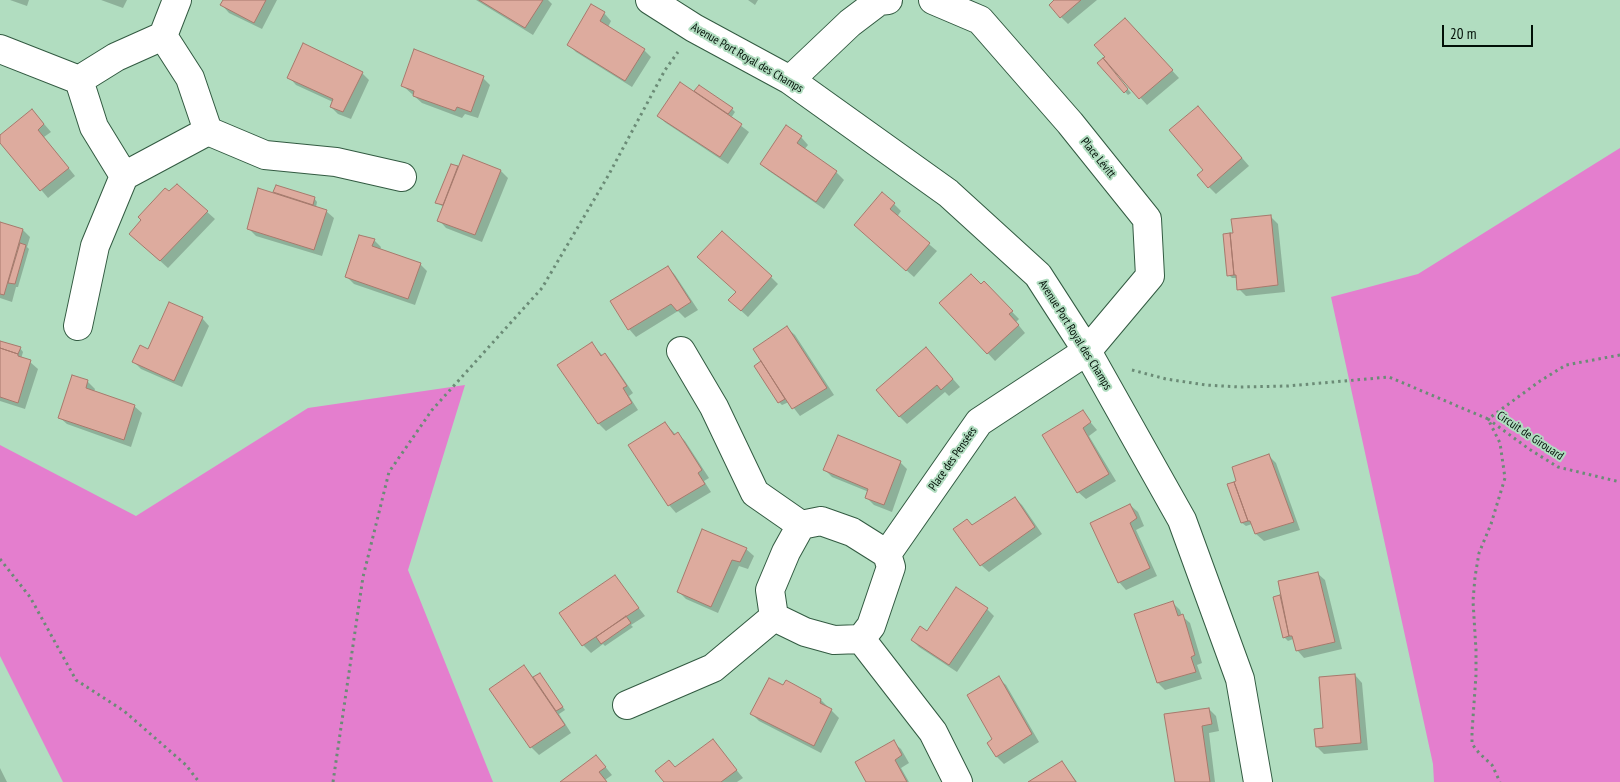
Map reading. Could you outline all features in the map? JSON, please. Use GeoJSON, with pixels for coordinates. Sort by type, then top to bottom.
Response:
{"type":"FeatureCollection","features":[{"type":"Feature","properties":{"kind":"street"},"geometry":{"type":"LineString","coordinates":[[79,80],[116,57],[163,36],[177,0]]}},
{"type":"Feature","properties":{"kind":"street","name":"Avenue Port Royal des Champs"},"geometry":{"type":"LineString","coordinates":[[650,0],[694,28],[790,80],[948,193],[1038,275],[1087,352],[1182,520],[1240,679],[1258,782]]}},
{"type":"Feature","properties":{"kind":"street"},"geometry":{"type":"LineString","coordinates":[[790,80],[850,23],[879,1],[888,0]]}},
{"type":"Feature","properties":{"kind":"street","name":"Place Lévitt"},"geometry":{"type":"LineString","coordinates":[[933,0],[980,20],[1070,123],[1147,219],[1150,276],[1087,352]]}},
{"type":"Feature","properties":{"kind":"street"},"geometry":{"type":"LineString","coordinates":[[163,36],[190,78],[208,131],[265,155],[336,162],[402,177]]}},
{"type":"Feature","properties":{"kind":"street"},"geometry":{"type":"LineString","coordinates":[[0,49],[79,80]]}},
{"type":"Feature","properties":{"kind":"street"},"geometry":{"type":"LineString","coordinates":[[79,80],[94,127],[124,176]]}},
{"type":"Feature","properties":{"kind":"street"},"geometry":{"type":"LineString","coordinates":[[78,326],[95,246],[124,176],[208,131]]}},
{"type":"Feature","properties":{"kind":"street"},"geometry":{"type":"LineString","coordinates":[[681,351],[714,407],[755,493],[801,525],[821,521],[836,526],[852,532],[887,554],[891,567],[871,626],[861,639]]}},
{"type":"Feature","properties":{"kind":"street","name":"Place des Pensées"},"geometry":{"type":"LineString","coordinates":[[887,554],[979,422],[1087,352]]}},
{"type":"Feature","properties":{"kind":"street"},"geometry":{"type":"LineString","coordinates":[[774,617],[770,590],[786,552],[801,525]]}},
{"type":"Feature","properties":{"kind":"street"},"geometry":{"type":"LineString","coordinates":[[774,617],[805,632],[834,640],[861,639]]}},
{"type":"Feature","properties":{"kind":"street"},"geometry":{"type":"LineString","coordinates":[[626,705],[713,668],[774,617]]}},
{"type":"Feature","properties":{"kind":"street"},"geometry":{"type":"LineString","coordinates":[[861,639],[933,732],[958,782]]}},
{"type":"Feature","properties":{"kind":"path"},"geometry":{"type":"LineString","coordinates":[[333,782],[363,576],[389,472],[432,410],[542,288],[608,176],[665,70],[694,28]]}},
{"type":"Feature","properties":{"kind":"path"},"geometry":{"type":"LineString","coordinates":[[1087,352],[1127,369],[1166,379],[1206,385],[1239,387],[1288,386],[1389,377],[1488,420],[1500,443],[1506,478],[1479,553],[1475,577],[1473,601],[1476,676],[1472,744],[1492,765],[1500,782]]}},
{"type":"Feature","properties":{"kind":"path","name":"Circuit de Girouard"},"geometry":{"type":"LineString","coordinates":[[1620,355],[1566,366],[1540,381],[1488,420],[1558,467],[1620,482]]}},
{"type":"Feature","properties":{"kind":"path"},"geometry":{"type":"LineString","coordinates":[[0,559],[30,597],[76,680],[124,711],[186,765],[199,782]]}},
{"type":"Feature","properties":{"kind":"shaded area"},"geometry":{"type":"Polygon","coordinates":[[[1620,148],[1620,782],[1434,782],[1433,764],[1331,297],[1418,274],[1620,148]]]}},
{"type":"Feature","properties":{"kind":"shaded area"},"geometry":{"type":"Polygon","coordinates":[[[465,385],[408,570],[493,782],[63,782],[0,656],[0,445],[136,516],[308,408],[465,385]]]}},
{"type":"Feature","properties":{"kind":"building"},"geometry":{"type":"Polygon","coordinates":[[[223,0],[266,0],[254,23],[220,5],[223,0]]]}},
{"type":"Feature","properties":{"kind":"building"},"geometry":{"type":"Polygon","coordinates":[[[479,0],[543,0],[525,28],[479,0]]]}},
{"type":"Feature","properties":{"kind":"building"},"geometry":{"type":"Polygon","coordinates":[[[1054,0],[1081,0],[1060,18],[1049,5],[1054,0]]]}},
{"type":"Feature","properties":{"kind":"building"},"geometry":{"type":"Polygon","coordinates":[[[591,4],[605,12],[600,21],[645,49],[625,81],[567,45],[591,4]]]}},
{"type":"Feature","properties":{"kind":"building"},"geometry":{"type":"Polygon","coordinates":[[[1125,18],[1173,70],[1139,99],[1094,45],[1125,18]]]}},
{"type":"Feature","properties":{"kind":"building"},"geometry":{"type":"Polygon","coordinates":[[[303,43],[363,72],[343,112],[330,107],[333,99],[287,78],[303,43]]]}},
{"type":"Feature","properties":{"kind":"building"},"geometry":{"type":"Polygon","coordinates":[[[414,49],[484,76],[471,112],[457,107],[455,111],[413,96],[414,91],[401,86],[414,49]]]}},
{"type":"Feature","properties":{"kind":"building"},"geometry":{"type":"Polygon","coordinates":[[[1103,58],[1128,89],[1124,93],[1097,63],[1103,58]]]}},
{"type":"Feature","properties":{"kind":"building"},"geometry":{"type":"Polygon","coordinates":[[[680,82],[742,124],[720,157],[657,116],[680,82]]]}},
{"type":"Feature","properties":{"kind":"building"},"geometry":{"type":"Polygon","coordinates":[[[699,85],[733,108],[728,114],[694,91],[699,85]]]}},
{"type":"Feature","properties":{"kind":"building"},"geometry":{"type":"Polygon","coordinates":[[[1198,106],[1242,158],[1208,188],[1197,175],[1203,170],[1169,130],[1198,106]]]}},
{"type":"Feature","properties":{"kind":"building"},"geometry":{"type":"Polygon","coordinates":[[[32,109],[44,124],[38,130],[69,168],[40,191],[0,143],[0,135],[32,109]]]}},
{"type":"Feature","properties":{"kind":"building"},"geometry":{"type":"Polygon","coordinates":[[[786,125],[802,136],[797,143],[837,171],[816,202],[760,164],[786,125]]]}},
{"type":"Feature","properties":{"kind":"building"},"geometry":{"type":"Polygon","coordinates":[[[463,155],[501,170],[475,235],[437,221],[463,155]]]}},
{"type":"Feature","properties":{"kind":"building"},"geometry":{"type":"Polygon","coordinates":[[[451,164],[458,166],[443,205],[435,203],[451,164]]]}},
{"type":"Feature","properties":{"kind":"building"},"geometry":{"type":"Polygon","coordinates":[[[177,184],[208,211],[160,261],[129,234],[141,220],[138,217],[165,188],[169,191],[177,184]]]}},
{"type":"Feature","properties":{"kind":"building"},"geometry":{"type":"Polygon","coordinates":[[[276,185],[315,197],[313,205],[273,192],[276,185]]]}},
{"type":"Feature","properties":{"kind":"building"},"geometry":{"type":"Polygon","coordinates":[[[258,188],[327,210],[314,250],[247,229],[258,188]]]}},
{"type":"Feature","properties":{"kind":"building"},"geometry":{"type":"Polygon","coordinates":[[[882,192],[895,203],[890,209],[930,243],[906,271],[854,225],[882,192]]]}},
{"type":"Feature","properties":{"kind":"building"},"geometry":{"type":"Polygon","coordinates":[[[1271,215],[1278,285],[1237,290],[1230,233],[1233,233],[1231,219],[1271,215]]]}},
{"type":"Feature","properties":{"kind":"building"},"geometry":{"type":"Polygon","coordinates":[[[0,222],[23,229],[4,295],[0,294],[0,222]]]}},
{"type":"Feature","properties":{"kind":"building"},"geometry":{"type":"Polygon","coordinates":[[[722,231],[772,276],[741,311],[728,300],[736,292],[697,257],[722,231]]]}},
{"type":"Feature","properties":{"kind":"building"},"geometry":{"type":"Polygon","coordinates":[[[1230,233],[1234,275],[1227,276],[1223,234],[1230,233]]]}},
{"type":"Feature","properties":{"kind":"building"},"geometry":{"type":"Polygon","coordinates":[[[359,235],[375,239],[372,246],[421,263],[408,299],[345,277],[359,235]]]}},
{"type":"Feature","properties":{"kind":"building"},"geometry":{"type":"Polygon","coordinates":[[[20,243],[26,245],[15,284],[8,283],[20,243]]]}},
{"type":"Feature","properties":{"kind":"building"},"geometry":{"type":"Polygon","coordinates":[[[668,266],[691,302],[677,311],[671,304],[628,330],[610,301],[668,266]]]}},
{"type":"Feature","properties":{"kind":"building"},"geometry":{"type":"Polygon","coordinates":[[[971,274],[981,284],[984,281],[1013,311],[1009,314],[1019,325],[987,354],[939,303],[971,274]]]}},
{"type":"Feature","properties":{"kind":"building"},"geometry":{"type":"Polygon","coordinates":[[[169,302],[203,317],[174,381],[132,362],[140,345],[148,349],[169,302]]]}},
{"type":"Feature","properties":{"kind":"building"},"geometry":{"type":"Polygon","coordinates":[[[787,326],[827,388],[792,409],[753,349],[787,326]]]}},
{"type":"Feature","properties":{"kind":"building"},"geometry":{"type":"Polygon","coordinates":[[[0,341],[21,347],[18,354],[0,348],[0,341]]]}},
{"type":"Feature","properties":{"kind":"building"},"geometry":{"type":"Polygon","coordinates":[[[592,342],[601,356],[605,353],[627,386],[623,388],[632,403],[598,424],[557,365],[592,342]]]}},
{"type":"Feature","properties":{"kind":"building"},"geometry":{"type":"Polygon","coordinates":[[[926,347],[953,379],[941,390],[937,385],[899,417],[876,390],[926,347]]]}},
{"type":"Feature","properties":{"kind":"building"},"geometry":{"type":"Polygon","coordinates":[[[0,348],[31,360],[18,403],[0,397],[0,348]]]}},
{"type":"Feature","properties":{"kind":"building"},"geometry":{"type":"Polygon","coordinates":[[[761,361],[785,399],[778,403],[754,366],[761,361]]]}},
{"type":"Feature","properties":{"kind":"building"},"geometry":{"type":"Polygon","coordinates":[[[72,375],[88,380],[86,388],[135,405],[124,440],[58,418],[72,375]]]}},
{"type":"Feature","properties":{"kind":"building"},"geometry":{"type":"Polygon","coordinates":[[[1083,410],[1091,422],[1083,428],[1109,474],[1077,493],[1042,435],[1083,410]]]}},
{"type":"Feature","properties":{"kind":"building"},"geometry":{"type":"Polygon","coordinates":[[[665,422],[674,435],[678,432],[702,470],[698,473],[705,484],[668,506],[628,445],[665,422]]]}},
{"type":"Feature","properties":{"kind":"building"},"geometry":{"type":"Polygon","coordinates":[[[838,435],[901,461],[884,505],[865,498],[868,489],[823,470],[838,435]]]}},
{"type":"Feature","properties":{"kind":"building"},"geometry":{"type":"Polygon","coordinates":[[[1269,454],[1294,522],[1255,534],[1250,521],[1248,521],[1234,482],[1236,481],[1232,467],[1269,454]]]}},
{"type":"Feature","properties":{"kind":"building"},"geometry":{"type":"Polygon","coordinates":[[[1234,482],[1248,521],[1241,523],[1227,484],[1234,482]]]}},
{"type":"Feature","properties":{"kind":"building"},"geometry":{"type":"Polygon","coordinates":[[[1015,497],[1035,527],[980,566],[953,529],[967,519],[972,525],[1015,497]]]}},
{"type":"Feature","properties":{"kind":"building"},"geometry":{"type":"Polygon","coordinates":[[[1130,504],[1137,518],[1130,523],[1150,568],[1118,583],[1090,523],[1130,504]]]}},
{"type":"Feature","properties":{"kind":"building"},"geometry":{"type":"Polygon","coordinates":[[[702,529],[747,548],[740,562],[732,560],[711,607],[677,592],[702,529]]]}},
{"type":"Feature","properties":{"kind":"building"},"geometry":{"type":"Polygon","coordinates":[[[1318,572],[1335,642],[1296,651],[1292,636],[1289,636],[1278,581],[1318,572]]]}},
{"type":"Feature","properties":{"kind":"building"},"geometry":{"type":"Polygon","coordinates":[[[615,575],[639,608],[582,646],[559,613],[615,575]]]}},
{"type":"Feature","properties":{"kind":"building"},"geometry":{"type":"Polygon","coordinates":[[[956,587],[988,608],[949,665],[911,640],[920,626],[927,631],[956,587]]]}},
{"type":"Feature","properties":{"kind":"building"},"geometry":{"type":"Polygon","coordinates":[[[1280,595],[1289,636],[1283,638],[1273,597],[1280,595]]]}},
{"type":"Feature","properties":{"kind":"building"},"geometry":{"type":"Polygon","coordinates":[[[1173,601],[1178,616],[1183,614],[1195,655],[1191,657],[1196,672],[1157,683],[1134,614],[1173,601]]]}},
{"type":"Feature","properties":{"kind":"building"},"geometry":{"type":"Polygon","coordinates":[[[626,616],[631,623],[601,644],[596,637],[626,616]]]}},
{"type":"Feature","properties":{"kind":"building"},"geometry":{"type":"Polygon","coordinates":[[[524,665],[565,725],[530,748],[489,689],[524,665]]]}},
{"type":"Feature","properties":{"kind":"building"},"geometry":{"type":"Polygon","coordinates":[[[540,673],[563,707],[556,711],[533,677],[540,673]]]}},
{"type":"Feature","properties":{"kind":"building"},"geometry":{"type":"Polygon","coordinates":[[[1355,674],[1361,743],[1316,747],[1314,729],[1323,728],[1319,677],[1355,674]]]}},
{"type":"Feature","properties":{"kind":"building"},"geometry":{"type":"Polygon","coordinates":[[[999,676],[1032,734],[996,757],[987,743],[992,739],[967,695],[999,676]]]}},
{"type":"Feature","properties":{"kind":"building"},"geometry":{"type":"Polygon","coordinates":[[[769,678],[783,685],[786,680],[821,699],[820,703],[832,709],[814,746],[750,714],[769,678]]]}},
{"type":"Feature","properties":{"kind":"building"},"geometry":{"type":"Polygon","coordinates":[[[1209,708],[1212,724],[1202,726],[1210,782],[1175,782],[1164,714],[1209,708]]]}},
{"type":"Feature","properties":{"kind":"building"},"geometry":{"type":"Polygon","coordinates":[[[713,739],[737,770],[721,782],[664,782],[655,771],[669,760],[675,767],[713,739]]]}},
{"type":"Feature","properties":{"kind":"building"},"geometry":{"type":"Polygon","coordinates":[[[894,740],[902,755],[895,760],[907,782],[866,782],[855,762],[894,740]]]}},
{"type":"Feature","properties":{"kind":"building"},"geometry":{"type":"Polygon","coordinates":[[[596,755],[606,767],[599,772],[607,782],[560,782],[596,755]]]}},
{"type":"Feature","properties":{"kind":"building"},"geometry":{"type":"Polygon","coordinates":[[[1062,761],[1076,782],[1028,782],[1062,761]]]}}]}
